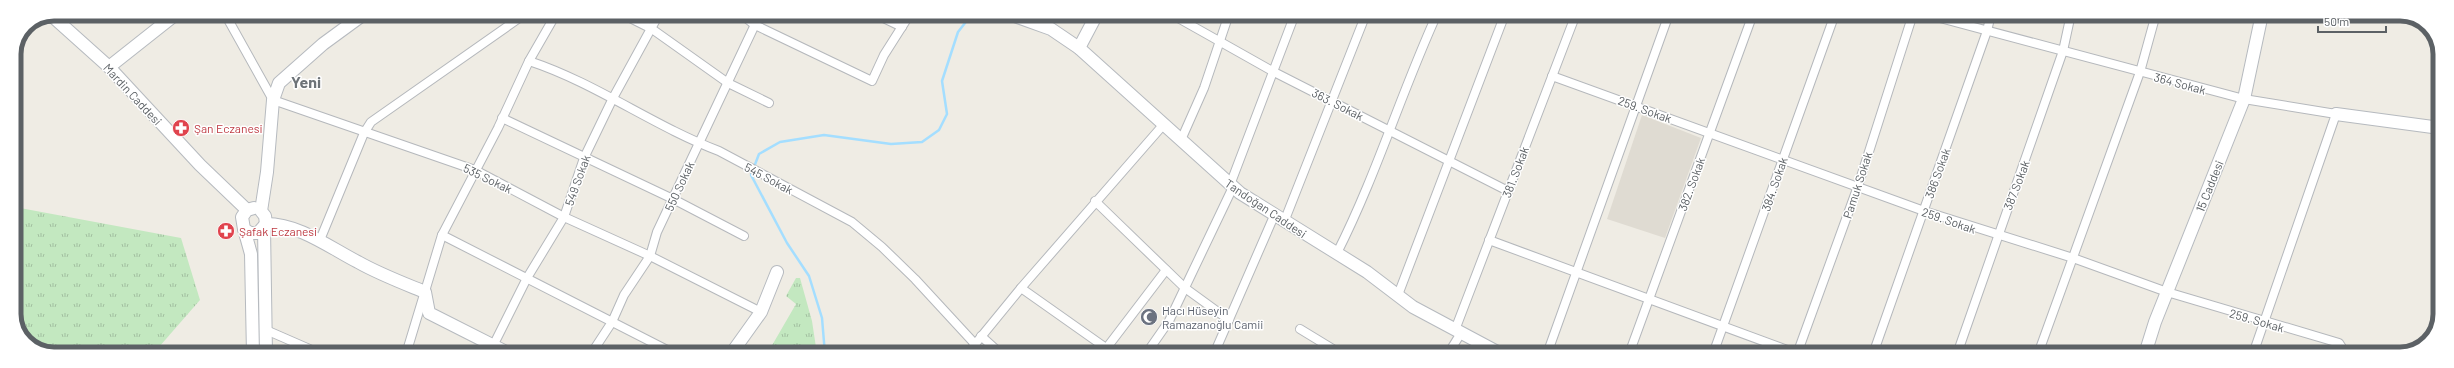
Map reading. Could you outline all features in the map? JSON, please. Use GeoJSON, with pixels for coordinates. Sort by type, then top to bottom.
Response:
{"type":"FeatureCollection","features":[{"type":"Feature","properties":{"kind":"street","name":"Mardin Caddesi"},"geometry":{"type":"LineString","coordinates":[[58,21],[109,67],[200,166],[247,210]]}},
{"type":"Feature","properties":{"kind":"street"},"geometry":{"type":"LineString","coordinates":[[109,67],[167,21]]}},
{"type":"Feature","properties":{"kind":"street"},"geometry":{"type":"LineString","coordinates":[[229,21],[273,100]]}},
{"type":"Feature","properties":{"kind":"street"},"geometry":{"type":"LineString","coordinates":[[261,211],[267,172],[273,100],[279,83],[323,44],[354,21]]}},
{"type":"Feature","properties":{"kind":"street"},"geometry":{"type":"LineString","coordinates":[[320,240],[364,133],[371,122],[515,21]]}},
{"type":"Feature","properties":{"kind":"street"},"geometry":{"type":"LineString","coordinates":[[408,347],[442,235],[502,118],[529,61],[552,21]]}},
{"type":"Feature","properties":{"kind":"street"},"geometry":{"type":"LineString","coordinates":[[636,21],[652,29],[728,83],[769,103]]}},
{"type":"Feature","properties":{"kind":"street","name":"549 Sokak"},"geometry":{"type":"LineString","coordinates":[[492,347],[526,278],[564,217],[584,158],[613,98],[656,21]]}},
{"type":"Feature","properties":{"kind":"street"},"geometry":{"type":"LineString","coordinates":[[750,21],[755,25],[866,80],[872,81],[884,55],[906,21]]}},
{"type":"Feature","properties":{"kind":"street","name":"550 Sokak"},"geometry":{"type":"LineString","coordinates":[[596,347],[612,322],[624,296],[650,256],[658,232],[673,199],[757,21]]}},
{"type":"Feature","properties":{"kind":"street"},"geometry":{"type":"LineString","coordinates":[[890,21],[902,27]]}},
{"type":"Feature","properties":{"kind":"street","name":"Tandoğan Caddesi"},"geometry":{"type":"LineString","coordinates":[[1029,21],[1050,29],[1079,48],[1231,186],[1279,219],[1337,253],[1414,307],[1458,331],[1481,347]]}},
{"type":"Feature","properties":{"kind":"street"},"geometry":{"type":"LineString","coordinates":[[1079,48],[1093,21]]}},
{"type":"Feature","properties":{"kind":"street","name":"363. Sokak"},"geometry":{"type":"LineString","coordinates":[[1183,21],[1219,43],[1449,163],[1508,190]]}},
{"type":"Feature","properties":{"kind":"street"},"geometry":{"type":"LineString","coordinates":[[1181,140],[1204,88],[1227,21]]}},
{"type":"Feature","properties":{"kind":"street"},"geometry":{"type":"LineString","coordinates":[[1151,347],[1169,321],[1231,186],[1292,21]]}},
{"type":"Feature","properties":{"kind":"street"},"geometry":{"type":"LineString","coordinates":[[1217,347],[1279,219],[1332,101],[1363,21]]}},
{"type":"Feature","properties":{"kind":"street"},"geometry":{"type":"LineString","coordinates":[[1337,253],[1371,180],[1418,56],[1434,21]]}},
{"type":"Feature","properties":{"kind":"street"},"geometry":{"type":"LineString","coordinates":[[1398,295],[1502,21]]}},
{"type":"Feature","properties":{"kind":"street","name":"381. Sokak"},"geometry":{"type":"LineString","coordinates":[[1451,347],[1458,331],[1489,240],[1573,21]]}},
{"type":"Feature","properties":{"kind":"street"},"geometry":{"type":"LineString","coordinates":[[1551,347],[1667,21]]}},
{"type":"Feature","properties":{"kind":"street","name":"382. Sokak"},"geometry":{"type":"LineString","coordinates":[[1632,347],[1750,21]]}},
{"type":"Feature","properties":{"kind":"street","name":"384. Sokak"},"geometry":{"type":"LineString","coordinates":[[1716,347],[1833,21]]}},
{"type":"Feature","properties":{"kind":"street","name":"Pamuk Sokak"},"geometry":{"type":"LineString","coordinates":[[1800,347],[1858,186],[1910,21]]}},
{"type":"Feature","properties":{"kind":"street","name":"364 Sokak"},"geometry":{"type":"LineString","coordinates":[[1951,21],[2244,99],[2336,114],[2433,127]]}},
{"type":"Feature","properties":{"kind":"street","name":"386 Sokak"},"geometry":{"type":"LineString","coordinates":[[1875,347],[1924,211],[1989,21]]}},
{"type":"Feature","properties":{"kind":"street","name":"387 Sokak"},"geometry":{"type":"LineString","coordinates":[[1959,347],[1997,236],[2022,170],[2062,50],[2069,21]]}},
{"type":"Feature","properties":{"kind":"street"},"geometry":{"type":"LineString","coordinates":[[2041,347],[2140,72],[2154,21]]}},
{"type":"Feature","properties":{"kind":"street","name":"15 Caddesi"},"geometry":{"type":"LineString","coordinates":[[2147,347],[2167,292],[2244,99],[2261,21]]}},
{"type":"Feature","properties":{"kind":"street","name":"545 Sokak"},"geometry":{"type":"LineString","coordinates":[[529,61],[613,98],[699,143],[719,151],[852,222],[882,247],[915,279],[974,344]]}},
{"type":"Feature","properties":{"kind":"street","name":"259. Sokak"},"geometry":{"type":"LineString","coordinates":[[1552,76],[1924,211],[1997,236],[2073,258],[2167,292],[2339,343],[2342,347]]}},
{"type":"Feature","properties":{"kind":"street","name":"535 Sokak"},"geometry":{"type":"LineString","coordinates":[[273,100],[364,133],[475,170],[564,217],[650,256],[761,312]]}},
{"type":"Feature","properties":{"kind":"street"},"geometry":{"type":"LineString","coordinates":[[2256,347],[2336,114]]}},
{"type":"Feature","properties":{"kind":"street"},"geometry":{"type":"LineString","coordinates":[[502,118],[673,199],[744,236]]}},
{"type":"Feature","properties":{"kind":"street"},"geometry":{"type":"LineString","coordinates":[[972,347],[1095,201],[1164,124]]}},
{"type":"Feature","properties":{"kind":"street"},"geometry":{"type":"LineString","coordinates":[[1095,201],[1185,288],[1229,320]]}},
{"type":"Feature","properties":{"kind":"street"},"geometry":{"type":"LineString","coordinates":[[252,347],[251,254],[242,217],[247,210],[254,208],[261,211],[265,216],[266,347]]}},
{"type":"Feature","properties":{"kind":"street"},"geometry":{"type":"LineString","coordinates":[[244,229],[254,234],[265,226],[283,224],[320,240],[359,263],[425,292]]}},
{"type":"Feature","properties":{"kind":"street"},"geometry":{"type":"LineString","coordinates":[[442,235],[661,347]]}},
{"type":"Feature","properties":{"kind":"street"},"geometry":{"type":"LineString","coordinates":[[1489,240],[1577,274],[1778,347]]}},
{"type":"Feature","properties":{"kind":"street"},"geometry":{"type":"LineString","coordinates":[[1107,347],[1166,270]]}},
{"type":"Feature","properties":{"kind":"street"},"geometry":{"type":"LineString","coordinates":[[737,347],[761,312],[777,272]]}},
{"type":"Feature","properties":{"kind":"street"},"geometry":{"type":"LineString","coordinates":[[1021,288],[1099,347]]}},
{"type":"Feature","properties":{"kind":"street"},"geometry":{"type":"LineString","coordinates":[[425,292],[429,313],[488,347]]}},
{"type":"Feature","properties":{"kind":"street"},"geometry":{"type":"LineString","coordinates":[[1300,329],[1330,347]]}},
{"type":"Feature","properties":{"kind":"street"},"geometry":{"type":"LineString","coordinates":[[266,330],[305,347]]}},
{"type":"Feature","properties":{"kind":"street"},"geometry":{"type":"LineString","coordinates":[[981,336],[993,347]]}},
{"type":"Feature","properties":{"kind":"shaded area"},"geometry":{"type":"Polygon","coordinates":[[[1642,115],[1701,138],[1665,238],[1607,219],[1642,115]]]}},
{"type":"Feature","properties":{"kind":"green space"},"geometry":{"type":"Polygon","coordinates":[[[21,208],[181,238],[200,300],[159,347],[49,347],[35,342],[26,333],[21,317],[21,208]]]}},
{"type":"Feature","properties":{"kind":"green space"},"geometry":{"type":"Polygon","coordinates":[[[796,278],[800,278],[812,321],[816,347],[771,347],[796,304],[786,296],[796,278]]]}},
{"type":"Feature","properties":{"kind":"waterway"},"geometry":{"type":"LineString","coordinates":[[824,347],[822,318],[809,276],[787,243],[751,175],[759,154],[780,142],[824,135],[891,144],[922,142],[939,130],[947,114],[942,81],[958,32],[967,21]]}},
{"type":"Feature","properties":{"kind":"place","name":"Şan Eczanesi"},"geometry":{"type":"Point","coordinates":[181,128]}},
{"type":"Feature","properties":{"kind":"place","name":"Şafak Eczanesi"},"geometry":{"type":"Point","coordinates":[226,231]}},
{"type":"Feature","properties":{"kind":"place","name":"Hacı Hüseyin Ramazanoğlu Camii"},"geometry":{"type":"Point","coordinates":[1149,317]}},
{"type":"Feature","properties":{"kind":"district","name":"Yeni"},"geometry":{"type":"Point","coordinates":[306,81]}}]}
